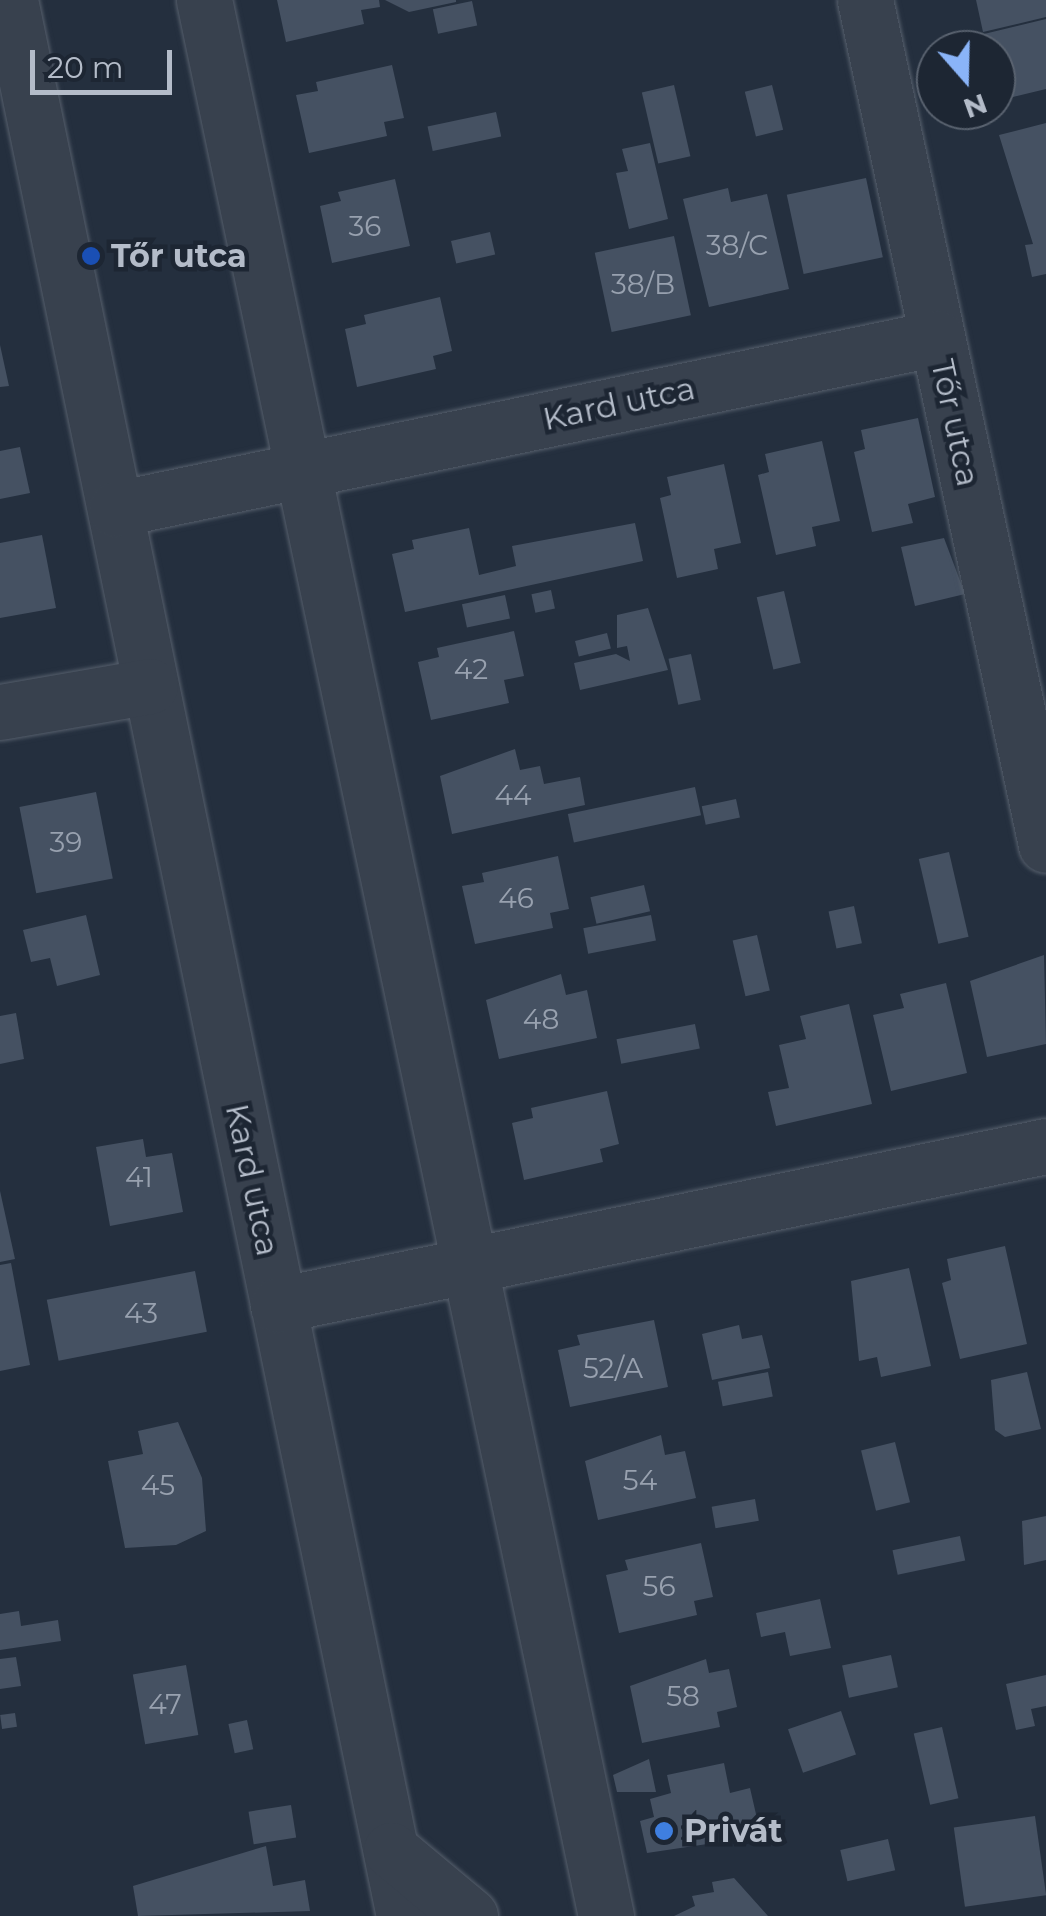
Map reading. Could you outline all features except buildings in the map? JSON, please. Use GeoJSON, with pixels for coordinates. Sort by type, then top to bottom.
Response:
{"type":"FeatureCollection","features":[{"type":"Feature","properties":{"kind":"street","name":"Kard utca"},"geometry":{"type":"LineString","coordinates":[[10,0],[404,1916]]}},
{"type":"Feature","properties":{"kind":"street"},"geometry":{"type":"LineString","coordinates":[[204,0],[606,1916]]}},
{"type":"Feature","properties":{"kind":"street","name":"Tőr utca"},"geometry":{"type":"LineString","coordinates":[[866,0],[1046,846]]}},
{"type":"Feature","properties":{"kind":"street","name":"Kard utca"},"geometry":{"type":"LineString","coordinates":[[116,509],[937,338]]}},
{"type":"Feature","properties":{"kind":"street"},"geometry":{"type":"LineString","coordinates":[[0,712],[150,686]]}},
{"type":"Feature","properties":{"kind":"street"},"geometry":{"type":"LineString","coordinates":[[278,1306],[468,1270],[1046,1146]]}},
{"type":"Feature","properties":{"kind":"street"},"geometry":{"type":"LineString","coordinates":[[391,1850],[470,1916]]}},
{"type":"Feature","properties":{"kind":"place","name":"Tőr utca"},"geometry":{"type":"Point","coordinates":[91,256]}},
{"type":"Feature","properties":{"kind":"place","name":"Privát"},"geometry":{"type":"Point","coordinates":[664,1831]}}]}
